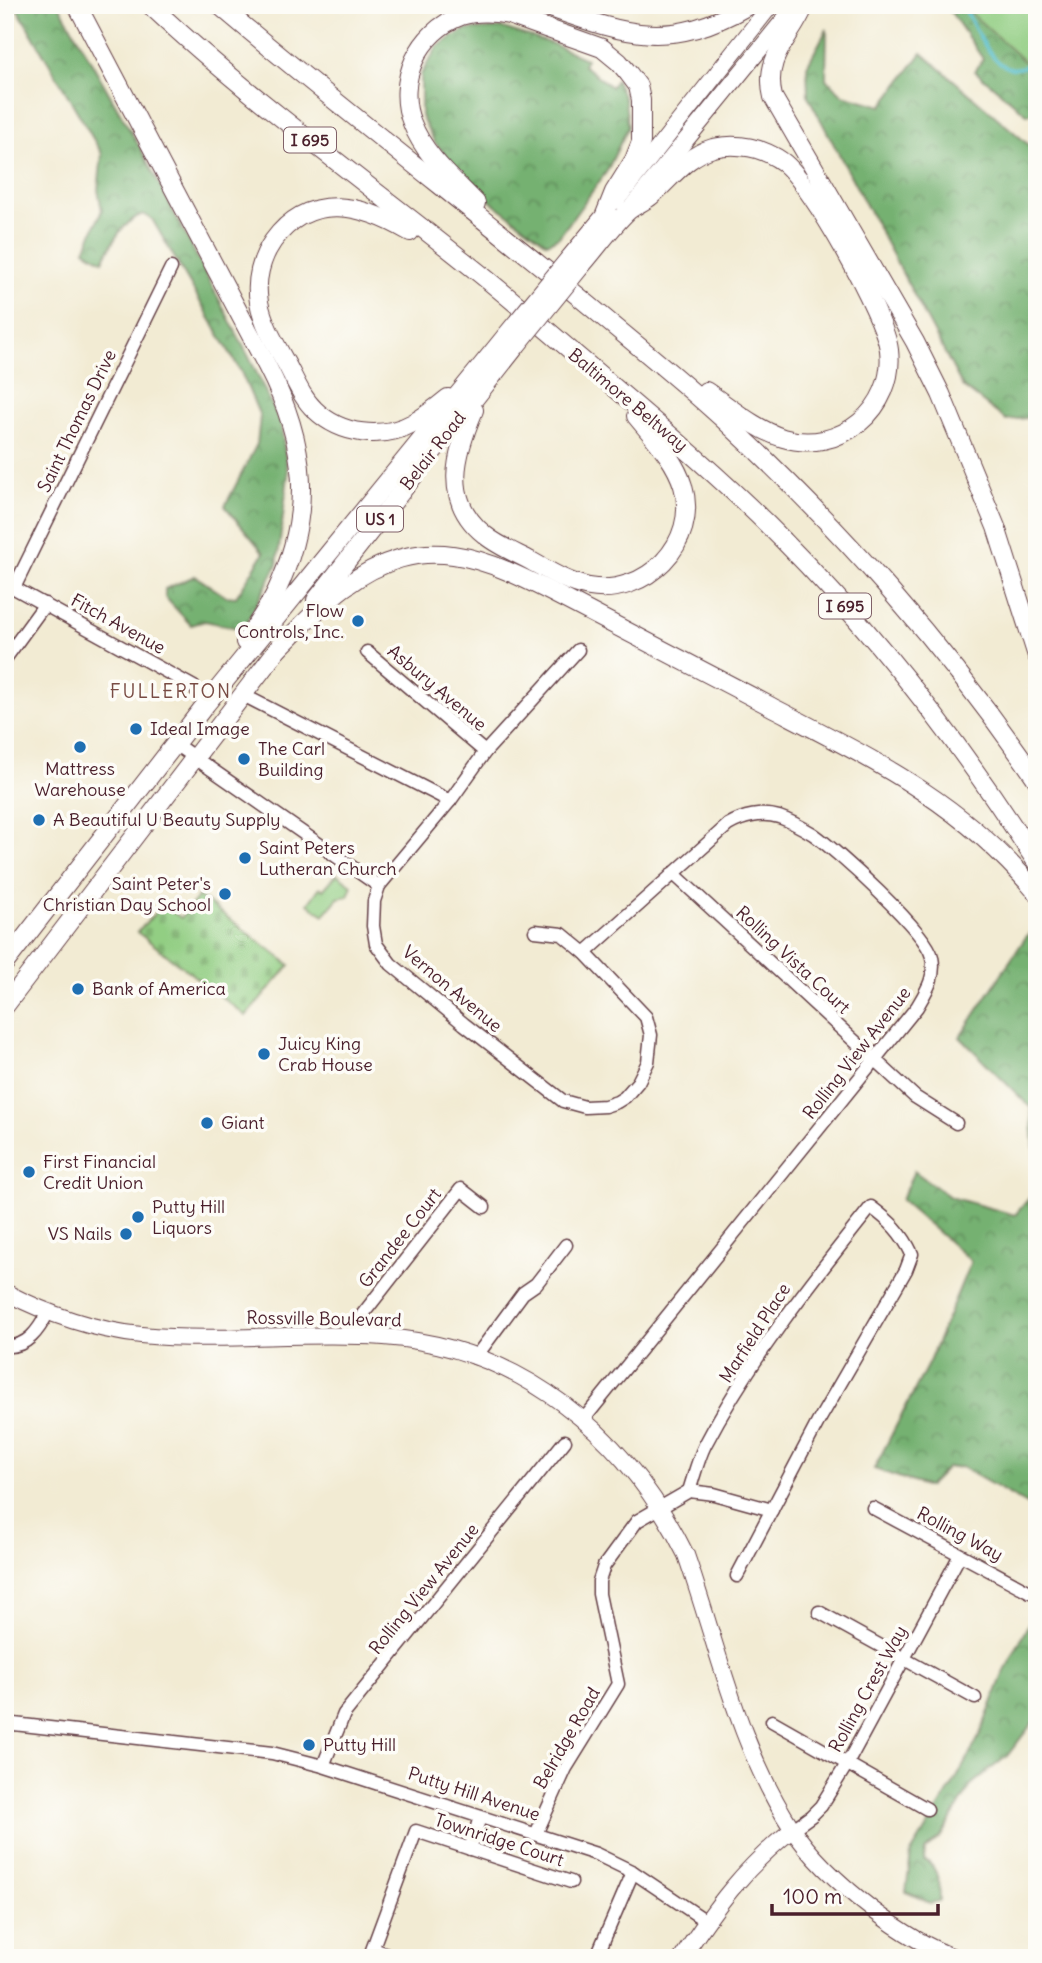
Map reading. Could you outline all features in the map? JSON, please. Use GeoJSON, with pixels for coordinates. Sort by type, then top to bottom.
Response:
{"type":"FeatureCollection","features":[{"type":"Feature","properties":{"kind":"highway"},"geometry":{"type":"LineString","coordinates":[[77,5],[267,366],[290,413],[295,433],[302,498],[295,543],[275,594],[206,704]]}},
{"type":"Feature","properties":{"kind":"highway","name":"Baltimore Beltway"},"geometry":{"type":"LineString","coordinates":[[150,5],[307,138],[474,270],[643,410],[737,495],[838,599],[881,648],[956,743],[1037,863]]}},
{"type":"Feature","properties":{"kind":"highway","name":"I 695"},"geometry":{"type":"LineString","coordinates":[[219,5],[639,347],[750,444],[871,567],[963,678],[1037,780]]}},
{"type":"Feature","properties":{"kind":"highway"},"geometry":{"type":"LineString","coordinates":[[542,5],[618,30],[660,34],[697,30],[749,5]]}},
{"type":"Feature","properties":{"kind":"highway"},"geometry":{"type":"LineString","coordinates":[[805,5],[773,62],[770,75],[773,97],[909,331],[941,394],[996,527],[1037,656]]}},
{"type":"Feature","properties":{"kind":"highway"},"geometry":{"type":"LineString","coordinates":[[516,246],[426,149],[411,121],[407,105],[407,77],[419,52],[437,30],[460,17],[482,12],[509,15],[580,38],[602,48],[620,62],[638,86],[641,100],[641,142],[604,217]]}},
{"type":"Feature","properties":{"kind":"highway"},"geometry":{"type":"LineString","coordinates":[[629,210],[650,197],[678,169],[698,154],[712,149],[741,146],[771,154],[797,174],[864,284],[885,331],[890,365],[885,388],[872,411],[862,422],[837,436],[806,441],[781,437],[766,430],[639,347]]}},
{"type":"Feature","properties":{"kind":"highway"},"geometry":{"type":"LineString","coordinates":[[466,386],[414,423],[400,429],[371,433],[342,428],[315,411],[303,395],[266,324],[259,301],[258,282],[267,250],[291,221],[306,213],[338,206],[354,208],[394,222],[474,270]]}},
{"type":"Feature","properties":{"kind":"highway","name":"Belair Road"},"geometry":{"type":"LineString","coordinates":[[5,963],[206,704],[466,386],[511,341],[575,263],[629,210]]}},
{"type":"Feature","properties":{"kind":"highway","name":"Belair Road"},"geometry":{"type":"LineString","coordinates":[[575,263],[604,217]]}},
{"type":"Feature","properties":{"kind":"highway","name":"Belair Road"},"geometry":{"type":"LineString","coordinates":[[5,1006],[276,651],[484,386],[511,341]]}},
{"type":"Feature","properties":{"kind":"highway"},"geometry":{"type":"LineString","coordinates":[[484,386],[457,455],[455,470],[459,500],[466,513],[485,536],[497,543],[572,583],[604,588],[631,584],[664,562],[681,535],[686,511],[683,487],[673,465],[612,386]]}},
{"type":"Feature","properties":{"kind":"highway"},"geometry":{"type":"LineString","coordinates":[[276,651],[341,589],[384,564],[404,557],[424,555],[479,559],[575,604],[911,782],[974,827],[1037,893]]}},
{"type":"Feature","properties":{"kind":"main road","name":"Belair Road"},"geometry":{"type":"LineString","coordinates":[[604,217],[771,5]]}},
{"type":"Feature","properties":{"kind":"main road","name":"Belair Road"},"geometry":{"type":"LineString","coordinates":[[629,210],[796,5]]}},
{"type":"Feature","properties":{"kind":"main road","name":"Rossville Boulevard"},"geometry":{"type":"LineString","coordinates":[[5,1292],[48,1312],[107,1329],[164,1337],[362,1336],[407,1339],[475,1358],[531,1383],[584,1419],[631,1466],[661,1508],[686,1555],[744,1734],[764,1778],[793,1829]]}},
{"type":"Feature","properties":{"kind":"main road"},"geometry":{"type":"LineString","coordinates":[[682,1958],[741,1875],[793,1829],[824,1865],[865,1903],[901,1930],[951,1957]]}},
{"type":"Feature","properties":{"kind":"street","name":"Saint Thomas Drive"},"geometry":{"type":"LineString","coordinates":[[9,586],[171,268]]}},
{"type":"Feature","properties":{"kind":"street","name":"Fitch Avenue"},"geometry":{"type":"LineString","coordinates":[[9,586],[194,687],[206,704]]}},
{"type":"Feature","properties":{"kind":"street"},"geometry":{"type":"LineString","coordinates":[[5,659],[45,604]]}},
{"type":"Feature","properties":{"kind":"street"},"geometry":{"type":"LineString","coordinates":[[175,744],[379,886],[450,801],[485,752],[578,650]]}},
{"type":"Feature","properties":{"kind":"street","name":"Asbury Avenue"},"geometry":{"type":"LineString","coordinates":[[367,652],[485,752]]}},
{"type":"Feature","properties":{"kind":"street"},"geometry":{"type":"LineString","coordinates":[[243,695],[450,801]]}},
{"type":"Feature","properties":{"kind":"street","name":"Rolling View Avenue"},"geometry":{"type":"LineString","coordinates":[[584,1419],[918,1007],[931,984],[933,963],[930,951],[917,930],[899,912],[816,836],[778,816],[739,819],[728,825],[585,953]]}},
{"type":"Feature","properties":{"kind":"street","name":"Rolling Vista Court"},"geometry":{"type":"LineString","coordinates":[[673,873],[915,1097],[956,1123]]}},
{"type":"Feature","properties":{"kind":"street","name":"Vernon Avenue"},"geometry":{"type":"LineString","coordinates":[[379,886],[374,901],[373,926],[376,944],[391,964],[564,1101],[585,1107],[605,1106],[625,1097],[638,1082],[648,1062],[651,1035],[648,1022],[641,1010],[585,953],[562,934],[535,931]]}},
{"type":"Feature","properties":{"kind":"street","name":"Grandee Court"},"geometry":{"type":"LineString","coordinates":[[362,1336],[363,1314],[461,1189],[484,1207]]}},
{"type":"Feature","properties":{"kind":"street","name":"Marfield Place"},"geometry":{"type":"LineString","coordinates":[[689,1491],[704,1447],[744,1381],[796,1301],[871,1207],[891,1221],[912,1254],[772,1510]]}},
{"type":"Feature","properties":{"kind":"street"},"geometry":{"type":"LineString","coordinates":[[475,1358],[523,1293],[536,1284],[566,1245]]}},
{"type":"Feature","properties":{"kind":"street"},"geometry":{"type":"LineString","coordinates":[[5,1346],[27,1341],[40,1328],[48,1312]]}},
{"type":"Feature","properties":{"kind":"street","name":"Rolling View Avenue"},"geometry":{"type":"LineString","coordinates":[[323,1766],[344,1714],[565,1441]]}},
{"type":"Feature","properties":{"kind":"street"},"geometry":{"type":"LineString","coordinates":[[689,1491],[713,1494],[772,1510],[737,1576]]}},
{"type":"Feature","properties":{"kind":"street","name":"Belridge Road"},"geometry":{"type":"LineString","coordinates":[[536,1834],[566,1768],[618,1684],[599,1594],[599,1581],[604,1566],[637,1521],[689,1491]]}},
{"type":"Feature","properties":{"kind":"street","name":"Rolling Way"},"geometry":{"type":"LineString","coordinates":[[873,1508],[1030,1592]]}},
{"type":"Feature","properties":{"kind":"street","name":"Rolling Crest Way"},"geometry":{"type":"LineString","coordinates":[[793,1829],[821,1806],[847,1764],[960,1555]]}},
{"type":"Feature","properties":{"kind":"street"},"geometry":{"type":"LineString","coordinates":[[819,1612],[975,1698]]}},
{"type":"Feature","properties":{"kind":"street"},"geometry":{"type":"LineString","coordinates":[[772,1721],[927,1809]]}},
{"type":"Feature","properties":{"kind":"street","name":"Putty Hill Avenue"},"geometry":{"type":"LineString","coordinates":[[5,1723],[250,1749],[323,1766],[596,1854],[633,1872],[706,1921]]}},
{"type":"Feature","properties":{"kind":"street"},"geometry":{"type":"LineString","coordinates":[[470,1849],[480,1817]]}},
{"type":"Feature","properties":{"kind":"street","name":"Townridge Court"},"geometry":{"type":"LineString","coordinates":[[371,1953],[416,1831],[571,1882]]}},
{"type":"Feature","properties":{"kind":"street"},"geometry":{"type":"LineString","coordinates":[[596,1958],[633,1872]]}},
{"type":"Feature","properties":{"kind":"street"},"geometry":{"type":"LineString","coordinates":[[371,1953],[398,1958]]}},
{"type":"Feature","properties":{"kind":"green space"},"geometry":{"type":"Polygon","coordinates":[[[15,5],[59,5],[144,155],[252,363],[281,425],[288,476],[277,565],[243,629],[205,621],[191,625],[165,597],[165,589],[195,576],[225,596],[236,597],[264,553],[225,506],[257,444],[260,416],[241,372],[152,219],[143,214],[129,222],[115,239],[103,261],[85,250],[102,210],[98,190],[102,154],[15,5]]]}},
{"type":"Feature","properties":{"kind":"green space"},"geometry":{"type":"Polygon","coordinates":[[[946,5],[1037,5],[1037,110],[1028,115],[975,71],[983,59],[946,5]]]}},
{"type":"Feature","properties":{"kind":"green space"},"geometry":{"type":"Polygon","coordinates":[[[962,5],[1037,5],[1037,73],[962,5]]]}},
{"type":"Feature","properties":{"kind":"green space"},"geometry":{"type":"Polygon","coordinates":[[[503,28],[553,44],[586,59],[583,65],[611,87],[616,80],[625,100],[628,127],[607,171],[559,237],[547,243],[477,191],[435,143],[421,116],[421,74],[438,46],[465,30],[503,28]]]}},
{"type":"Feature","properties":{"kind":"green space"},"geometry":{"type":"Polygon","coordinates":[[[827,29],[826,79],[843,95],[882,106],[922,53],[1037,152],[1037,417],[1006,420],[963,387],[808,96],[807,66],[827,29]]]}},
{"type":"Feature","properties":{"kind":"green space"},"geometry":{"type":"Polygon","coordinates":[[[337,874],[352,885],[348,896],[338,898],[324,915],[308,904],[320,887],[323,890],[337,874]]]}},
{"type":"Feature","properties":{"kind":"green space"},"geometry":{"type":"Polygon","coordinates":[[[199,896],[290,965],[246,1016],[137,932],[163,905],[181,918],[199,896]]]}},
{"type":"Feature","properties":{"kind":"green space"},"geometry":{"type":"Polygon","coordinates":[[[1037,928],[1037,1188],[1031,1108],[960,1037],[1026,937],[1037,928]]]}},
{"type":"Feature","properties":{"kind":"green space"},"geometry":{"type":"Polygon","coordinates":[[[914,1171],[950,1197],[1015,1215],[1037,1189],[1037,1510],[961,1467],[947,1468],[928,1487],[874,1469],[929,1362],[971,1261],[901,1200],[914,1171]]]}},
{"type":"Feature","properties":{"kind":"green space"},"geometry":{"type":"Polygon","coordinates":[[[1037,1607],[1037,1717],[1007,1756],[972,1784],[941,1836],[925,1850],[924,1860],[936,1872],[940,1890],[940,1901],[930,1903],[906,1892],[911,1853],[979,1737],[1002,1677],[1037,1607]]]}},
{"type":"Feature","properties":{"kind":"waterway"},"geometry":{"type":"LineString","coordinates":[[963,5],[995,59],[1010,68],[1027,66],[1037,61]]}},
{"type":"Feature","properties":{"kind":"place","name":"Flow Controls, Inc."},"geometry":{"type":"Point","coordinates":[358,621]}},
{"type":"Feature","properties":{"kind":"place","name":"Ideal Image"},"geometry":{"type":"Point","coordinates":[136,729]}},
{"type":"Feature","properties":{"kind":"place","name":"Mattress Warehouse"},"geometry":{"type":"Point","coordinates":[80,747]}},
{"type":"Feature","properties":{"kind":"place","name":"The Carl Building"},"geometry":{"type":"Point","coordinates":[244,759]}},
{"type":"Feature","properties":{"kind":"place","name":"A Beautiful U Beauty Supply"},"geometry":{"type":"Point","coordinates":[39,820]}},
{"type":"Feature","properties":{"kind":"place","name":"Saint Peters Lutheran Church"},"geometry":{"type":"Point","coordinates":[245,858]}},
{"type":"Feature","properties":{"kind":"place","name":"Saint Peter's Christian Day School"},"geometry":{"type":"Point","coordinates":[225,894]}},
{"type":"Feature","properties":{"kind":"place","name":"Bank of America"},"geometry":{"type":"Point","coordinates":[78,989]}},
{"type":"Feature","properties":{"kind":"place","name":"Juicy King Crab House"},"geometry":{"type":"Point","coordinates":[264,1054]}},
{"type":"Feature","properties":{"kind":"place","name":"Giant"},"geometry":{"type":"Point","coordinates":[207,1123]}},
{"type":"Feature","properties":{"kind":"place","name":"First Financial Credit Union"},"geometry":{"type":"Point","coordinates":[29,1172]}},
{"type":"Feature","properties":{"kind":"place","name":"Putty Hill Liquors"},"geometry":{"type":"Point","coordinates":[138,1217]}},
{"type":"Feature","properties":{"kind":"place","name":"VS Nails"},"geometry":{"type":"Point","coordinates":[126,1234]}},
{"type":"Feature","properties":{"kind":"place","name":"Putty Hill"},"geometry":{"type":"Point","coordinates":[309,1745]}},
{"type":"Feature","properties":{"kind":"district","name":"FULLERTON"},"geometry":{"type":"Point","coordinates":[171,691]}}]}
